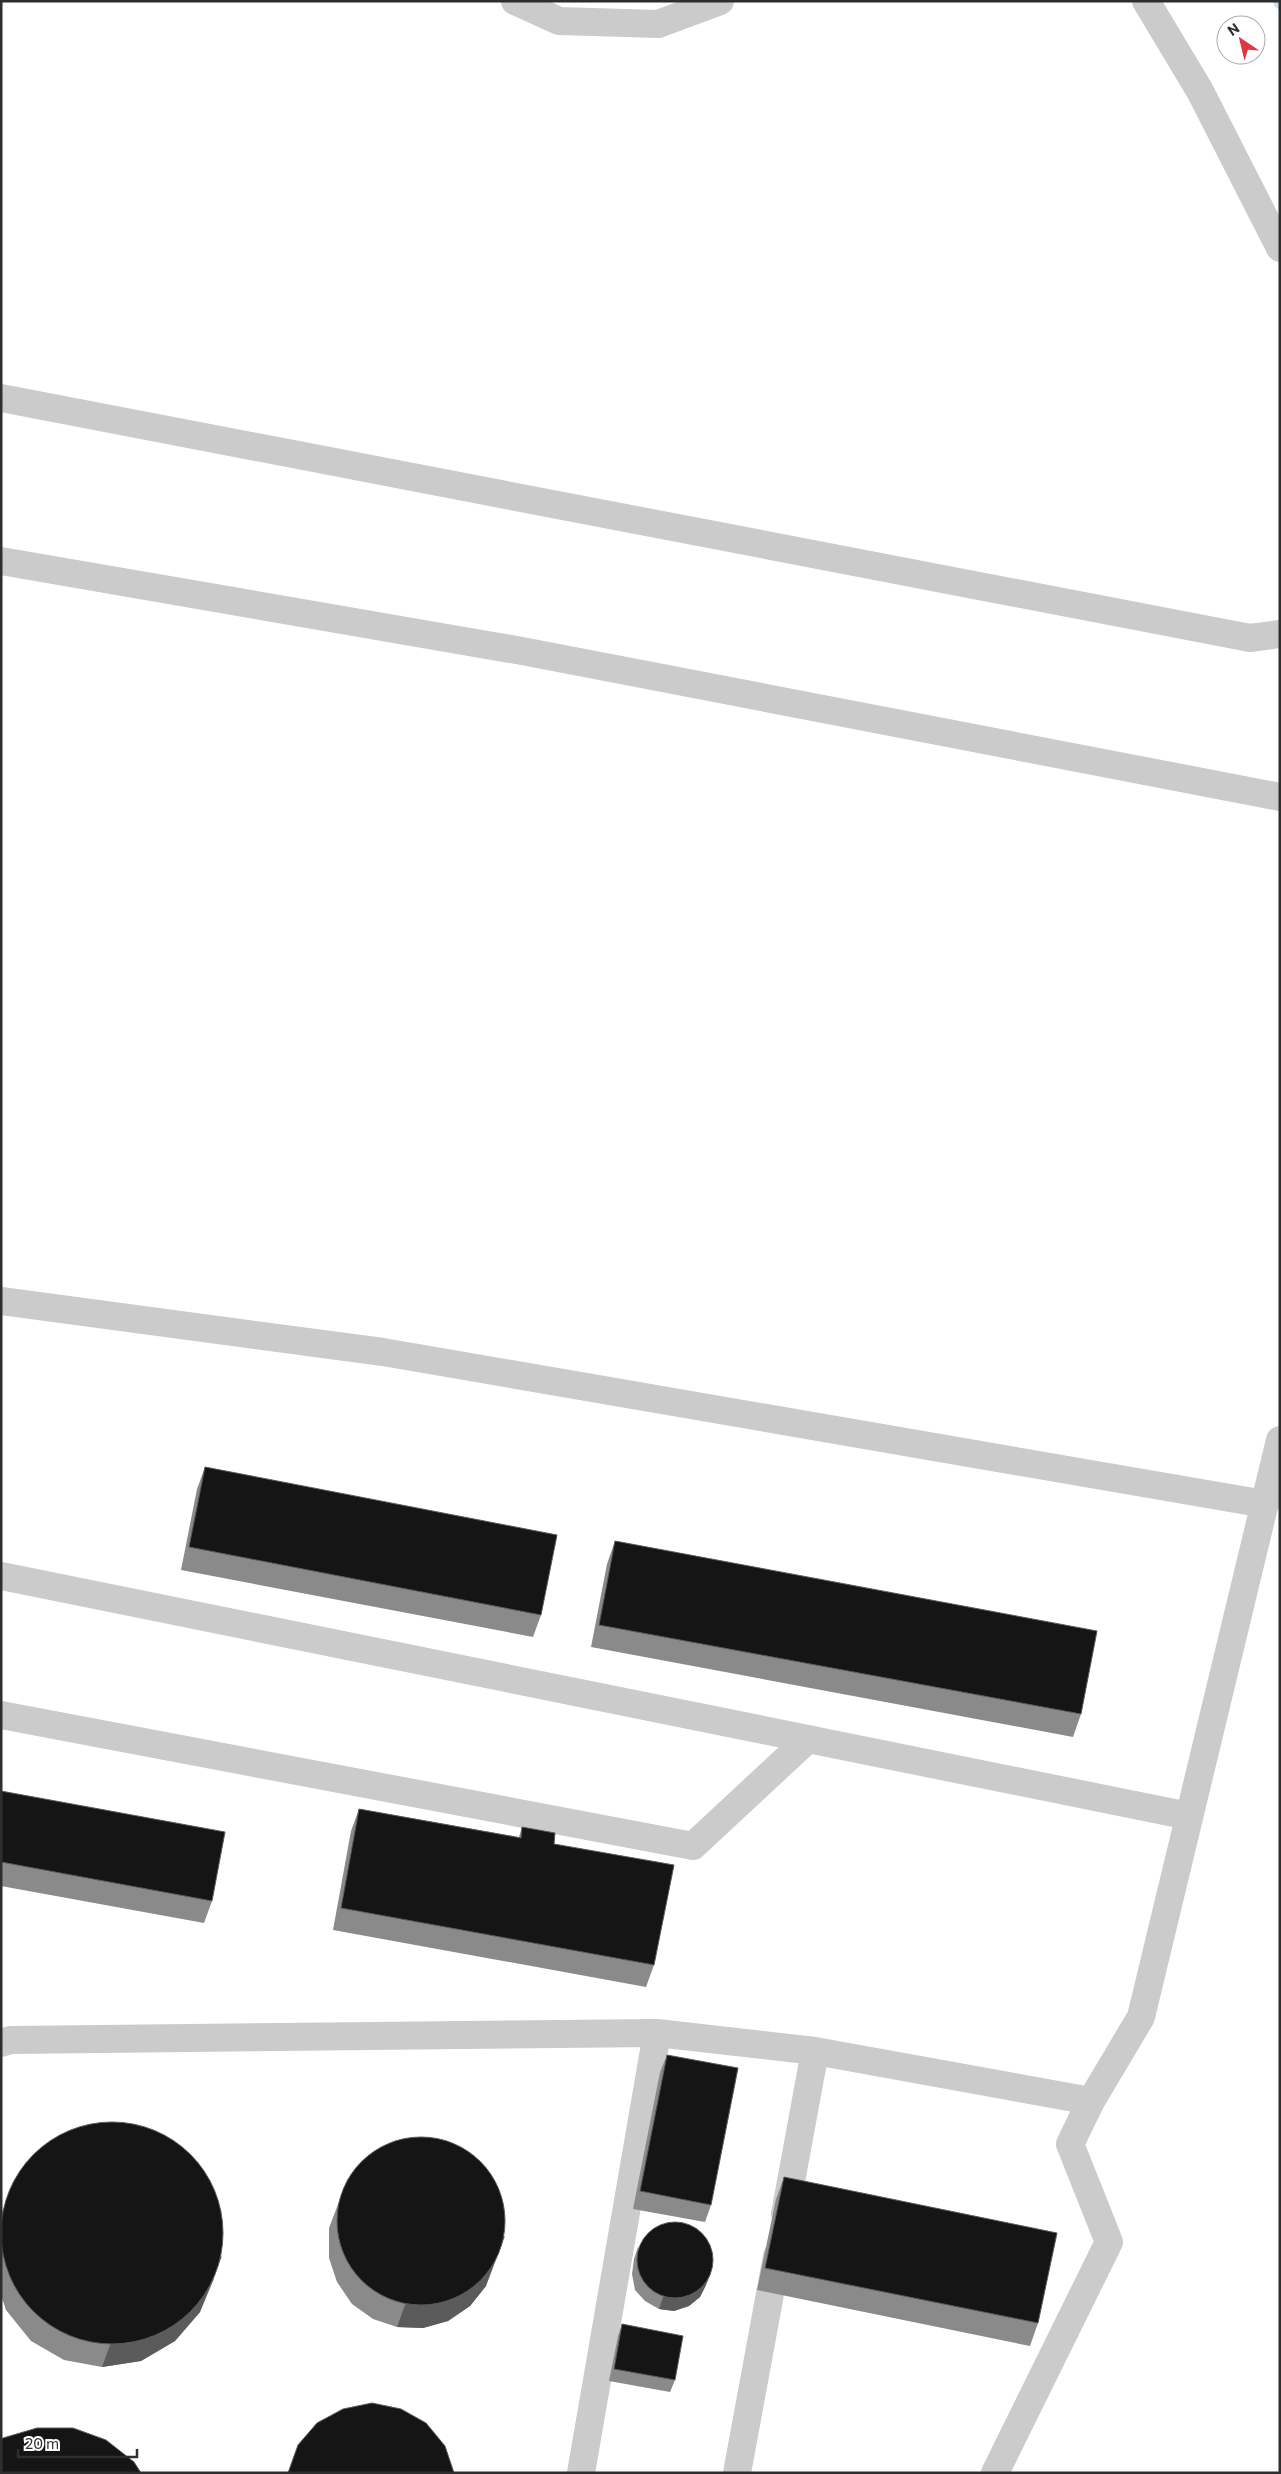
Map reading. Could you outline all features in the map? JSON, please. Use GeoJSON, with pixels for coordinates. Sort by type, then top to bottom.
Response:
{"type":"FeatureCollection","features":[{"type":"Feature","properties":{"kind":"lane"},"geometry":{"type":"LineString","coordinates":[[515,1],[559,21],[658,24],[720,1]]}},
{"type":"Feature","properties":{"kind":"lane"},"geometry":{"type":"LineString","coordinates":[[1137,1],[1152,11],[1200,91],[1280,248]]}},
{"type":"Feature","properties":{"kind":"lane"},"geometry":{"type":"LineString","coordinates":[[1,398],[1250,638],[1280,634]]}},
{"type":"Feature","properties":{"kind":"lane"},"geometry":{"type":"LineString","coordinates":[[1,562],[522,651],[1280,796]]}},
{"type":"Feature","properties":{"kind":"lane"},"geometry":{"type":"LineString","coordinates":[[1,1301],[383,1352],[1265,1504]]}},
{"type":"Feature","properties":{"kind":"lane"},"geometry":{"type":"LineString","coordinates":[[995,2473],[1109,2242],[1070,2144],[1091,2101],[1141,2017],[1280,1440]]}},
{"type":"Feature","properties":{"kind":"lane"},"geometry":{"type":"LineString","coordinates":[[1,1576],[1189,1816]]}},
{"type":"Feature","properties":{"kind":"lane"},"geometry":{"type":"LineString","coordinates":[[1,1715],[693,1846],[808,1740]]}},
{"type":"Feature","properties":{"kind":"lane"},"geometry":{"type":"LineString","coordinates":[[1,2044],[10,2040],[657,2033],[815,2051],[1091,2101]]}},
{"type":"Feature","properties":{"kind":"lane"},"geometry":{"type":"LineString","coordinates":[[581,2473],[657,2033]]}},
{"type":"Feature","properties":{"kind":"lane"},"geometry":{"type":"LineString","coordinates":[[737,2473],[815,2051]]}},
{"type":"Feature","properties":{"kind":"building"},"geometry":{"type":"Polygon","coordinates":[[[205,1467],[557,1535],[541,1615],[189,1547],[205,1467]]]}},
{"type":"Feature","properties":{"kind":"building"},"geometry":{"type":"Polygon","coordinates":[[[615,1541],[1097,1631],[1081,1714],[599,1625],[615,1541]]]}},
{"type":"Feature","properties":{"kind":"building"},"geometry":{"type":"Polygon","coordinates":[[[1,1791],[225,1832],[212,1901],[1,1862],[1,1791]]]}},
{"type":"Feature","properties":{"kind":"building"},"geometry":{"type":"Polygon","coordinates":[[[359,1809],[521,1838],[522,1827],[555,1833],[554,1844],[674,1865],[654,1965],[341,1908],[359,1809]]]}},
{"type":"Feature","properties":{"kind":"building"},"geometry":{"type":"Polygon","coordinates":[[[667,2055],[738,2068],[711,2205],[640,2191],[667,2055]]]}},
{"type":"Feature","properties":{"kind":"building"},"geometry":{"type":"Polygon","coordinates":[[[112,2122],[134,2124],[164,2135],[182,2147],[198,2163],[210,2181],[218,2201],[223,2233],[221,2255],[210,2285],[198,2303],[182,2319],[164,2331],[144,2339],[112,2344],[90,2342],[60,2331],[42,2319],[26,2303],[14,2285],[6,2265],[1,2233],[3,2211],[14,2181],[26,2163],[42,2147],[60,2135],[80,2127],[112,2122]]]}},
{"type":"Feature","properties":{"kind":"building"},"geometry":{"type":"Polygon","coordinates":[[[429,2137],[453,2143],[481,2161],[499,2189],[504,2205],[504,2237],[499,2253],[481,2281],[468,2291],[445,2302],[413,2305],[389,2299],[361,2281],[351,2268],[340,2245],[337,2213],[343,2189],[361,2161],[374,2151],[397,2140],[429,2137]]]}},
{"type":"Feature","properties":{"kind":"building"},"geometry":{"type":"Polygon","coordinates":[[[784,2177],[1057,2233],[1038,2323],[765,2268],[784,2177]]]}},
{"type":"Feature","properties":{"kind":"building"},"geometry":{"type":"Polygon","coordinates":[[[675,2222],[690,2225],[702,2233],[710,2245],[713,2260],[710,2275],[702,2287],[690,2295],[675,2298],[660,2295],[648,2287],[640,2275],[637,2260],[640,2245],[648,2233],[660,2225],[675,2222]]]}},
{"type":"Feature","properties":{"kind":"building"},"geometry":{"type":"Polygon","coordinates":[[[622,2324],[683,2336],[675,2380],[614,2369],[622,2324]]]}},
{"type":"Feature","properties":{"kind":"building"},"geometry":{"type":"Polygon","coordinates":[[[372,2403],[401,2409],[426,2423],[445,2446],[454,2473],[288,2473],[298,2445],[317,2423],[343,2409],[372,2403]]]}},
{"type":"Feature","properties":{"kind":"building"},"geometry":{"type":"Polygon","coordinates":[[[37,2428],[73,2428],[106,2440],[134,2462],[141,2473],[1,2473],[1,2440],[37,2428]]]}}]}
